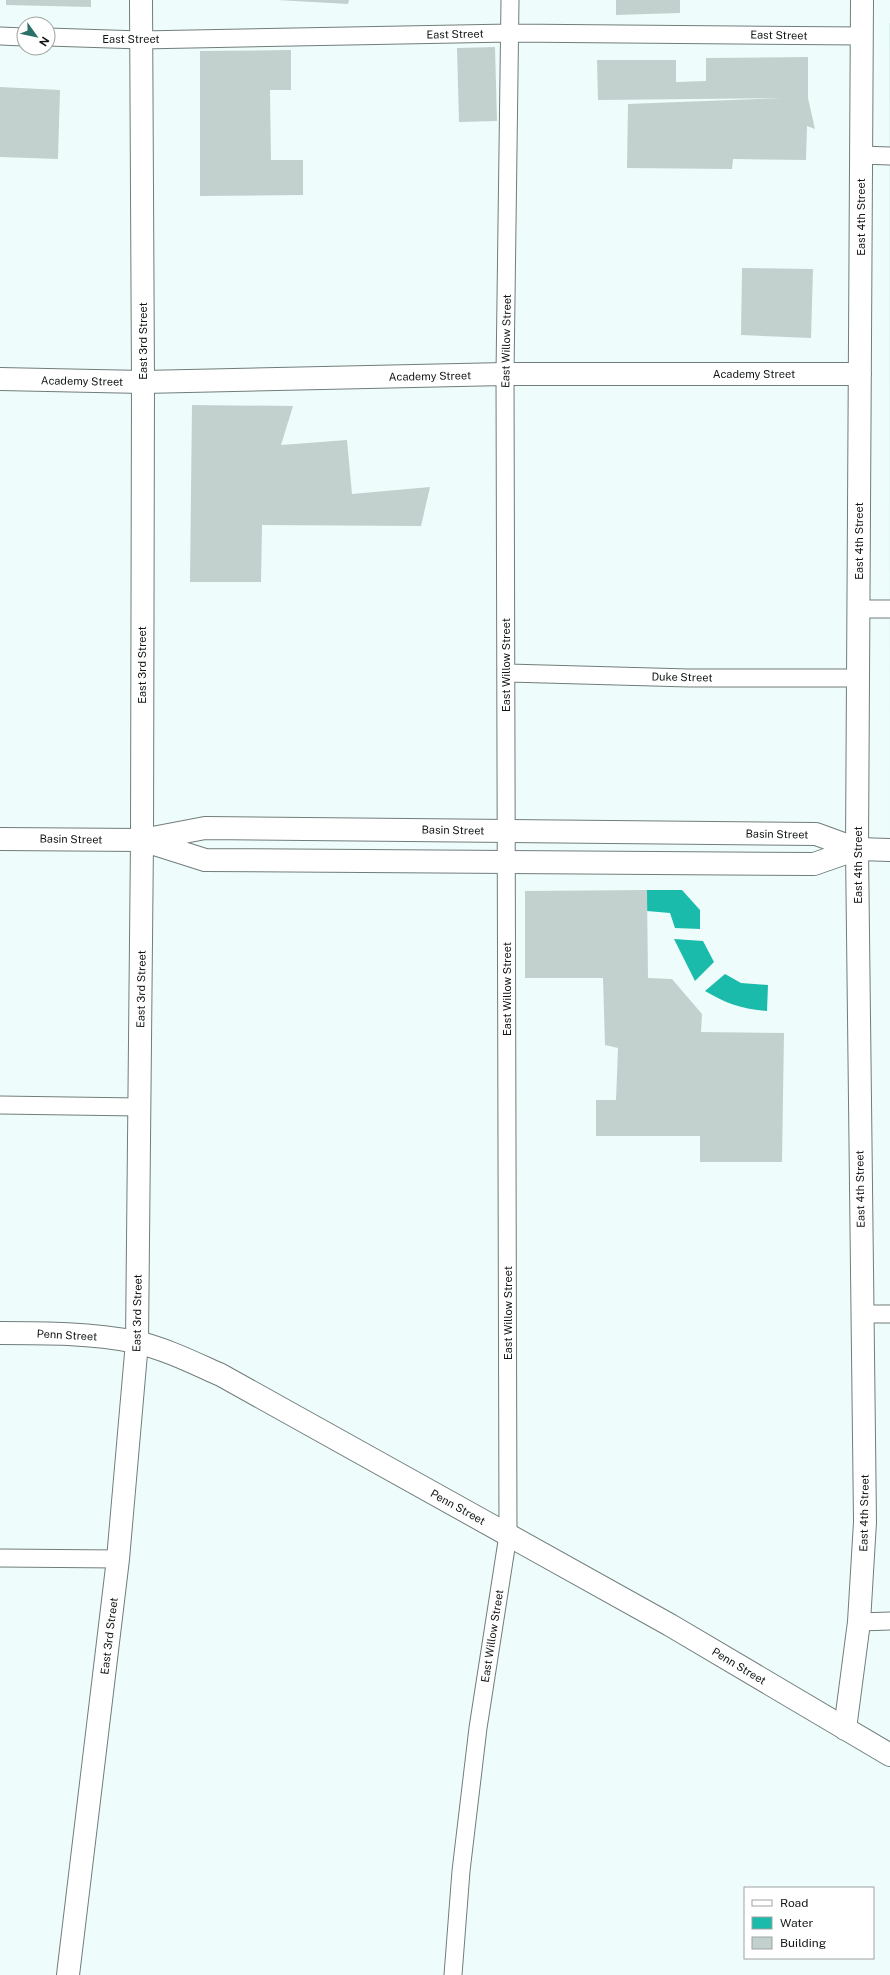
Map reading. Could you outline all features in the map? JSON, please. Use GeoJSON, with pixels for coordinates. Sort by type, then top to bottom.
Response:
{"type":"FeatureCollection","features":[{"type":"Feature","properties":{"kind":"street","name":"East 3rd Street"},"geometry":{"type":"LineString","coordinates":[[68,1975],[118,1559],[137,1342],[142,840],[143,382],[141,0]]}},
{"type":"Feature","properties":{"kind":"street","name":"East 4th Street"},"geometry":{"type":"LineString","coordinates":[[844,1729],[859,1622],[865,1522],[861,1314],[857,849],[862,0]]}},
{"type":"Feature","properties":{"kind":"street","name":"Academy Street"},"geometry":{"type":"LineString","coordinates":[[0,379],[143,382],[505,374],[860,374]]}},
{"type":"Feature","properties":{"kind":"street","name":"Basin Street"},"geometry":{"type":"LineString","coordinates":[[0,838],[142,840],[205,828],[816,834],[857,849]]}},
{"type":"Feature","properties":{"kind":"street","name":"Basin Street"},"geometry":{"type":"LineString","coordinates":[[142,840],[205,860],[814,864],[857,849]]}},
{"type":"Feature","properties":{"kind":"street"},"geometry":{"type":"LineString","coordinates":[[857,849],[890,850]]}},
{"type":"Feature","properties":{"kind":"street","name":"Penn Street"},"geometry":{"type":"LineString","coordinates":[[0,1333],[86,1334],[137,1342],[177,1355],[221,1375],[670,1625],[890,1755]]}},
{"type":"Feature","properties":{"kind":"lane","name":"East Willow Street"},"geometry":{"type":"LineString","coordinates":[[453,1975],[461,1871],[477,1736],[508,1535],[505,374],[510,0]]}},
{"type":"Feature","properties":{"kind":"lane","name":"East Street"},"geometry":{"type":"LineString","coordinates":[[56,37],[141,40],[510,33],[862,36]]}},
{"type":"Feature","properties":{"kind":"lane"},"geometry":{"type":"LineString","coordinates":[[0,36],[16,37]]}},
{"type":"Feature","properties":{"kind":"lane"},"geometry":{"type":"LineString","coordinates":[[861,155],[890,156]]}},
{"type":"Feature","properties":{"kind":"lane"},"geometry":{"type":"LineString","coordinates":[[859,609],[890,609]]}},
{"type":"Feature","properties":{"kind":"lane","name":"Duke Street"},"geometry":{"type":"LineString","coordinates":[[506,673],[689,678],[858,678]]}},
{"type":"Feature","properties":{"kind":"lane"},"geometry":{"type":"LineString","coordinates":[[0,1105],[140,1107]]}},
{"type":"Feature","properties":{"kind":"lane"},"geometry":{"type":"LineString","coordinates":[[861,1314],[890,1314]]}},
{"type":"Feature","properties":{"kind":"lane"},"geometry":{"type":"LineString","coordinates":[[0,1558],[118,1559]]}},
{"type":"Feature","properties":{"kind":"lane"},"geometry":{"type":"LineString","coordinates":[[859,1622],[890,1621]]}},
{"type":"Feature","properties":{"kind":"shaded area"},"geometry":{"type":"Polygon","coordinates":[[[889,23],[890,23],[890,905],[889,23]]]}},
{"type":"Feature","properties":{"kind":"water"},"geometry":{"type":"Polygon","coordinates":[[[647,890],[682,890],[700,910],[700,929],[675,928],[670,913],[647,911],[647,890]]]}},
{"type":"Feature","properties":{"kind":"water"},"geometry":{"type":"Polygon","coordinates":[[[674,939],[703,941],[714,962],[695,981],[674,939]]]}},
{"type":"Feature","properties":{"kind":"water"},"geometry":{"type":"Polygon","coordinates":[[[725,974],[741,983],[768,985],[767,1011],[735,1005],[705,991],[725,974]]]}},
{"type":"Feature","properties":{"kind":"building"},"geometry":{"type":"Polygon","coordinates":[[[6,0],[91,0],[91,7],[6,5],[6,0]]]}},
{"type":"Feature","properties":{"kind":"building"},"geometry":{"type":"Polygon","coordinates":[[[277,0],[349,0],[348,4],[277,0]]]}},
{"type":"Feature","properties":{"kind":"building"},"geometry":{"type":"Polygon","coordinates":[[[616,0],[680,0],[680,13],[616,15],[616,0]]]}},
{"type":"Feature","properties":{"kind":"building"},"geometry":{"type":"Polygon","coordinates":[[[495,47],[497,121],[459,122],[457,48],[495,47]]]}},
{"type":"Feature","properties":{"kind":"building"},"geometry":{"type":"Polygon","coordinates":[[[291,50],[291,90],[270,90],[271,160],[303,160],[303,195],[200,196],[200,51],[291,50]]]}},
{"type":"Feature","properties":{"kind":"building"},"geometry":{"type":"Polygon","coordinates":[[[808,57],[808,98],[815,129],[807,126],[806,160],[733,159],[732,169],[627,168],[628,104],[784,98],[598,100],[597,60],[676,60],[676,82],[706,81],[706,58],[808,57]]]}},
{"type":"Feature","properties":{"kind":"building"},"geometry":{"type":"Polygon","coordinates":[[[0,87],[60,90],[58,159],[0,157],[0,87]]]}},
{"type":"Feature","properties":{"kind":"building"},"geometry":{"type":"Polygon","coordinates":[[[742,268],[813,269],[811,338],[741,335],[742,268]]]}},
{"type":"Feature","properties":{"kind":"building"},"geometry":{"type":"Polygon","coordinates":[[[192,405],[293,406],[281,445],[347,440],[352,494],[430,487],[421,526],[262,525],[261,582],[190,582],[192,405]]]}},
{"type":"Feature","properties":{"kind":"building"},"geometry":{"type":"Polygon","coordinates":[[[647,890],[648,978],[672,979],[702,1014],[701,1032],[784,1033],[782,1162],[700,1162],[700,1136],[596,1136],[596,1100],[616,1100],[618,1048],[605,1045],[603,978],[525,978],[525,891],[647,890]]]}}]}
